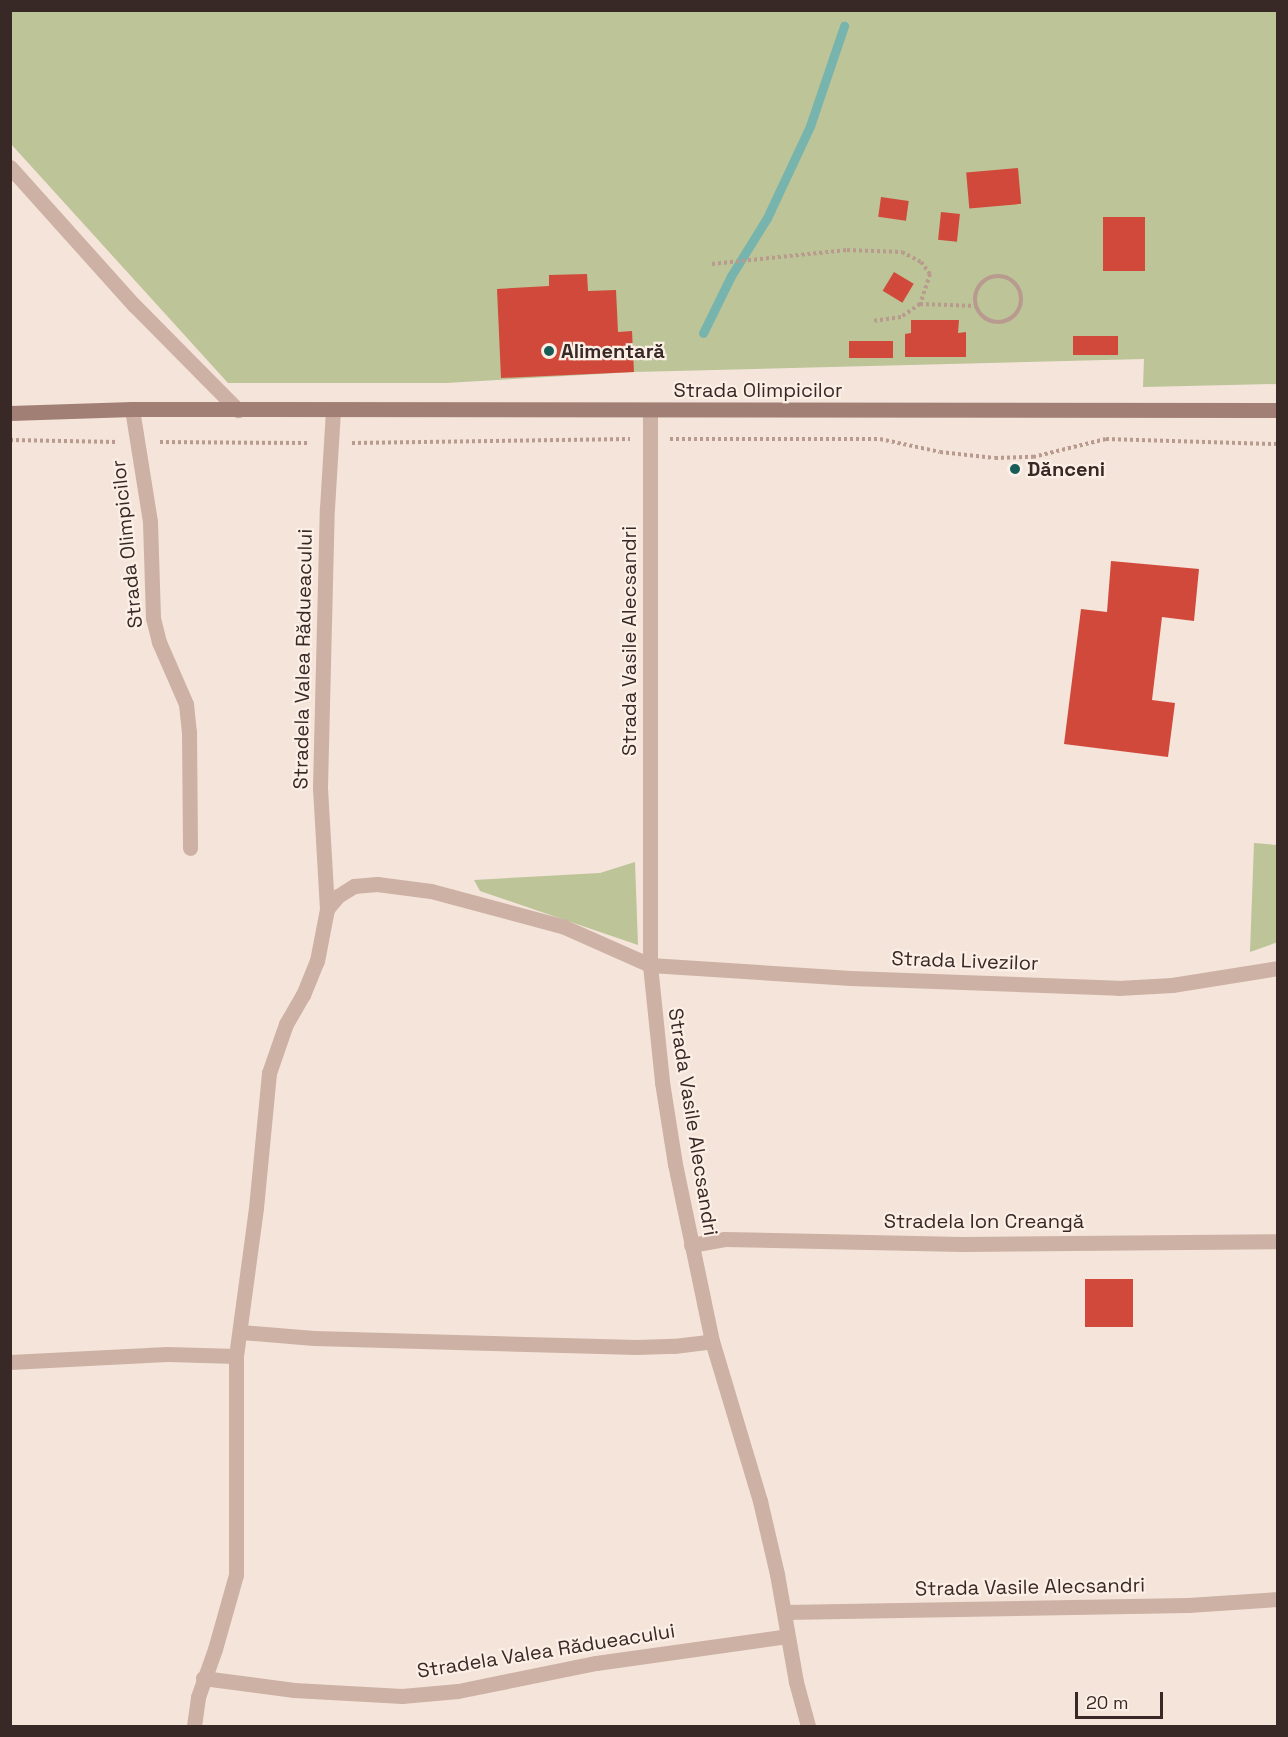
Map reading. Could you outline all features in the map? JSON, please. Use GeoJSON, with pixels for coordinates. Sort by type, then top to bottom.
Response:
{"type":"FeatureCollection","features":[{"type":"Feature","properties":{"kind":"main road","name":"Strada Olimpicilor"},"geometry":{"type":"LineString","coordinates":[[10,413],[132,409],[333,411],[1278,410]]}},
{"type":"Feature","properties":{"kind":"street"},"geometry":{"type":"LineString","coordinates":[[10,167],[134,305],[238,410]]}},
{"type":"Feature","properties":{"kind":"street","name":"Strada Olimpicilor"},"geometry":{"type":"LineString","coordinates":[[132,409],[150,522],[153,618],[159,642],[186,704],[189,732],[190,848]]}},
{"type":"Feature","properties":{"kind":"street","name":"Stradela Valea Rădueacului"},"geometry":{"type":"LineString","coordinates":[[194,1726],[203,1678],[215,1649],[236,1575],[236,1356],[241,1332],[269,1073],[286,1024],[303,995],[317,961],[327,909],[320,787],[327,508],[333,411]]}},
{"type":"Feature","properties":{"kind":"street","name":"Strada Vasile Alecsandri"},"geometry":{"type":"LineString","coordinates":[[650,411],[650,964],[662,1082],[691,1245],[712,1341],[760,1501],[808,1726]]}},
{"type":"Feature","properties":{"kind":"street"},"geometry":{"type":"LineString","coordinates":[[327,909],[338,896],[354,886],[377,884],[431,891],[562,926],[650,964]]}},
{"type":"Feature","properties":{"kind":"street","name":"Strada Livezilor"},"geometry":{"type":"LineString","coordinates":[[650,964],[851,978],[1118,988],[1172,985],[1278,968]]}},
{"type":"Feature","properties":{"kind":"street","name":"Stradela Ion Creangă"},"geometry":{"type":"LineString","coordinates":[[691,1245],[724,1239],[962,1244],[1278,1240]]}},
{"type":"Feature","properties":{"kind":"street"},"geometry":{"type":"LineString","coordinates":[[241,1332],[314,1338],[636,1347],[674,1346],[712,1341]]}},
{"type":"Feature","properties":{"kind":"street"},"geometry":{"type":"LineString","coordinates":[[10,1362],[167,1354],[236,1356]]}},
{"type":"Feature","properties":{"kind":"street","name":"Strada Vasile Alecsandri"},"geometry":{"type":"LineString","coordinates":[[784,1612],[1176,1605],[1278,1599]]}},
{"type":"Feature","properties":{"kind":"street","name":"Stradela Valea Rădueacului"},"geometry":{"type":"LineString","coordinates":[[203,1678],[294,1690],[402,1696],[458,1690],[596,1663],[787,1636]]}},
{"type":"Feature","properties":{"kind":"path"},"geometry":{"type":"LineString","coordinates":[[712,264],[847,250],[902,252],[921,262],[930,274],[920,304],[901,318],[874,321]]}},
{"type":"Feature","properties":{"kind":"path"},"geometry":{"type":"LineString","coordinates":[[993,277],[1007,278],[1014,282],[1021,296],[1014,316],[1000,322],[985,318],[976,306],[977,292],[986,280],[993,277]]}},
{"type":"Feature","properties":{"kind":"path"},"geometry":{"type":"LineString","coordinates":[[920,304],[976,306]]}},
{"type":"Feature","properties":{"kind":"green space"},"geometry":{"type":"Polygon","coordinates":[[[11,11],[1277,11],[1277,384],[1143,387],[1144,359],[634,372],[446,383],[228,383],[11,144],[11,11]]]}},
{"type":"Feature","properties":{"kind":"green space"},"geometry":{"type":"Polygon","coordinates":[[[1254,843],[1277,845],[1278,942],[1250,952],[1254,843]]]}},
{"type":"Feature","properties":{"kind":"green space"},"geometry":{"type":"Polygon","coordinates":[[[635,862],[638,945],[480,891],[474,880],[600,873],[635,862]]]}},
{"type":"Feature","properties":{"kind":"building"},"geometry":{"type":"Polygon","coordinates":[[[1018,168],[1021,204],[969,208],[966,173],[1018,168]]]}},
{"type":"Feature","properties":{"kind":"building"},"geometry":{"type":"Polygon","coordinates":[[[881,197],[909,201],[906,221],[878,217],[881,197]]]}},
{"type":"Feature","properties":{"kind":"building"},"geometry":{"type":"Polygon","coordinates":[[[941,212],[960,214],[957,242],[938,240],[941,212]]]}},
{"type":"Feature","properties":{"kind":"building"},"geometry":{"type":"Polygon","coordinates":[[[1103,217],[1145,217],[1145,271],[1103,271],[1103,217]]]}},
{"type":"Feature","properties":{"kind":"building"},"geometry":{"type":"Polygon","coordinates":[[[894,272],[914,284],[902,303],[883,291],[894,272]]]}},
{"type":"Feature","properties":{"kind":"building"},"geometry":{"type":"Polygon","coordinates":[[[587,274],[588,291],[616,290],[618,332],[632,331],[634,372],[501,378],[497,289],[549,286],[549,275],[587,274]]]}},
{"type":"Feature","properties":{"kind":"building"},"geometry":{"type":"Polygon","coordinates":[[[911,320],[959,320],[958,333],[966,332],[966,357],[905,357],[905,334],[911,333],[911,320]]]}},
{"type":"Feature","properties":{"kind":"building"},"geometry":{"type":"Polygon","coordinates":[[[1073,336],[1118,336],[1118,355],[1073,355],[1073,336]]]}},
{"type":"Feature","properties":{"kind":"building"},"geometry":{"type":"Polygon","coordinates":[[[849,341],[893,341],[893,358],[849,358],[849,341]]]}},
{"type":"Feature","properties":{"kind":"building"},"geometry":{"type":"Polygon","coordinates":[[[1111,561],[1199,569],[1194,621],[1162,617],[1152,700],[1175,703],[1168,757],[1064,744],[1081,609],[1107,612],[1111,561]]]}},
{"type":"Feature","properties":{"kind":"building"},"geometry":{"type":"Polygon","coordinates":[[[1085,1279],[1133,1279],[1133,1327],[1085,1327],[1085,1279]]]}},
{"type":"Feature","properties":{"kind":"waterway"},"geometry":{"type":"LineString","coordinates":[[703,333],[731,276],[767,218],[810,126],[844,26]]}},
{"type":"Feature","properties":{"kind":"place","name":"Alimentară"},"geometry":{"type":"Point","coordinates":[549,351]}},
{"type":"Feature","properties":{"kind":"place","name":"Dănceni"},"geometry":{"type":"Point","coordinates":[1015,469]}}]}
